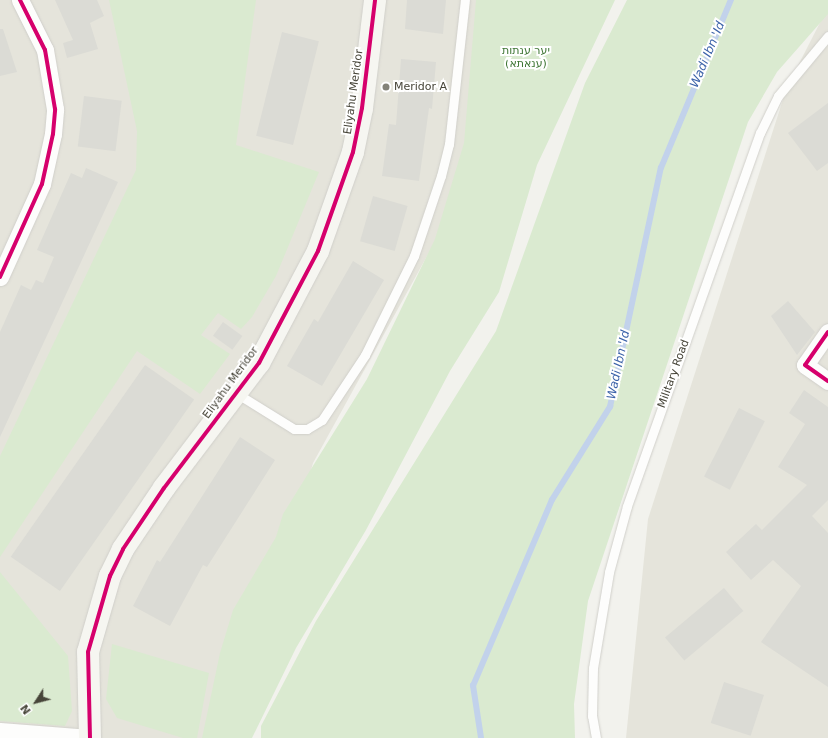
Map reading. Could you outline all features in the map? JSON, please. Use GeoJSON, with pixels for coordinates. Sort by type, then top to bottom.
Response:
{"type":"FeatureCollection","features":[{"type":"Feature","properties":{"kind":"street"},"geometry":{"type":"LineString","coordinates":[[0,277],[42,184],[54,134],[55,109],[45,50],[20,0]]}},
{"type":"Feature","properties":{"kind":"street","name":"Eliyahu Meridor"},"geometry":{"type":"LineString","coordinates":[[91,738],[88,652],[110,576],[123,549],[157,498],[259,363],[284,321],[318,251],[353,152],[362,108],[375,0]]}},
{"type":"Feature","properties":{"kind":"street"},"geometry":{"type":"LineString","coordinates":[[828,332],[804,366],[828,381]]}},
{"type":"Feature","properties":{"kind":"street"},"geometry":{"type":"LineString","coordinates":[[0,731],[91,738]]}},
{"type":"Feature","properties":{"kind":"lane"},"geometry":{"type":"LineString","coordinates":[[236,393],[294,429],[306,429],[322,420],[365,355],[414,256],[441,176],[449,144],[465,0]]}},
{"type":"Feature","properties":{"kind":"lane","name":"Military Road"},"geometry":{"type":"LineString","coordinates":[[596,738],[592,716],[594,654],[609,572],[627,506],[760,133],[778,96],[828,36]]}},
{"type":"Feature","properties":{"kind":"shaded area"},"geometry":{"type":"Polygon","coordinates":[[[0,0],[528,0],[524,80],[313,463],[244,703],[252,738],[0,738],[0,0]]]}},
{"type":"Feature","properties":{"kind":"shaded area"},"geometry":{"type":"Polygon","coordinates":[[[828,7],[828,738],[626,738],[648,519],[787,87],[828,7]]]}},
{"type":"Feature","properties":{"kind":"green space"},"geometry":{"type":"Polygon","coordinates":[[[109,0],[256,0],[236,145],[319,172],[276,276],[252,317],[241,329],[218,313],[201,335],[230,354],[200,394],[137,351],[0,557],[0,456],[136,170],[137,131],[109,0]]]}},
{"type":"Feature","properties":{"kind":"green space","name":"יער ענתות (ענאתא)"},"geometry":{"type":"Polygon","coordinates":[[[476,0],[615,0],[537,165],[499,292],[450,371],[366,530],[296,648],[252,738],[202,738],[220,653],[233,610],[276,537],[283,514],[367,379],[435,239],[464,143],[476,0]]]}},
{"type":"Feature","properties":{"kind":"green space"},"geometry":{"type":"Polygon","coordinates":[[[627,0],[828,0],[828,14],[777,72],[748,122],[588,601],[574,704],[575,738],[261,738],[261,726],[316,621],[496,331],[585,83],[627,0]]]}},
{"type":"Feature","properties":{"kind":"green space"},"geometry":{"type":"Polygon","coordinates":[[[0,572],[68,656],[72,711],[65,726],[0,721],[0,572]]]}},
{"type":"Feature","properties":{"kind":"green space"},"geometry":{"type":"Polygon","coordinates":[[[112,644],[209,673],[197,738],[183,738],[117,718],[106,699],[112,644]]]}},
{"type":"Feature","properties":{"kind":"building"},"geometry":{"type":"Polygon","coordinates":[[[55,0],[97,0],[104,16],[90,23],[98,49],[67,58],[63,43],[73,40],[55,0]]]}},
{"type":"Feature","properties":{"kind":"building"},"geometry":{"type":"Polygon","coordinates":[[[407,0],[446,0],[443,34],[405,29],[407,0]]]}},
{"type":"Feature","properties":{"kind":"building"},"geometry":{"type":"Polygon","coordinates":[[[0,29],[3,29],[17,72],[0,76],[0,29]]]}},
{"type":"Feature","properties":{"kind":"building"},"geometry":{"type":"Polygon","coordinates":[[[282,32],[319,41],[293,145],[256,136],[282,32]]]}},
{"type":"Feature","properties":{"kind":"building"},"geometry":{"type":"Polygon","coordinates":[[[401,59],[436,62],[432,109],[429,108],[419,181],[382,176],[389,124],[396,125],[401,59]]]}},
{"type":"Feature","properties":{"kind":"building"},"geometry":{"type":"Polygon","coordinates":[[[84,96],[122,101],[116,151],[78,147],[84,96]]]}},
{"type":"Feature","properties":{"kind":"building"},"geometry":{"type":"Polygon","coordinates":[[[828,103],[828,163],[817,171],[788,133],[828,103]]]}},
{"type":"Feature","properties":{"kind":"building"},"geometry":{"type":"Polygon","coordinates":[[[86,168],[118,182],[0,437],[0,332],[21,285],[31,290],[36,280],[43,283],[54,257],[37,250],[71,173],[82,178],[86,168]]]}},
{"type":"Feature","properties":{"kind":"building"},"geometry":{"type":"Polygon","coordinates":[[[373,196],[408,206],[395,251],[360,241],[373,196]]]}},
{"type":"Feature","properties":{"kind":"building"},"geometry":{"type":"Polygon","coordinates":[[[353,261],[384,280],[322,386],[287,366],[314,319],[318,322],[353,261]]]}},
{"type":"Feature","properties":{"kind":"building"},"geometry":{"type":"Polygon","coordinates":[[[788,301],[815,332],[797,355],[771,316],[788,301]]]}},
{"type":"Feature","properties":{"kind":"building"},"geometry":{"type":"Polygon","coordinates":[[[223,322],[242,336],[232,350],[213,336],[223,322]]]}},
{"type":"Feature","properties":{"kind":"building"},"geometry":{"type":"Polygon","coordinates":[[[145,365],[194,399],[60,591],[11,557],[145,365]]]}},
{"type":"Feature","properties":{"kind":"building"},"geometry":{"type":"Polygon","coordinates":[[[804,390],[828,407],[828,500],[812,516],[828,533],[828,687],[761,642],[801,586],[773,560],[751,580],[726,552],[756,524],[762,530],[807,485],[778,467],[805,424],[789,413],[804,390]]]}},
{"type":"Feature","properties":{"kind":"building"},"geometry":{"type":"Polygon","coordinates":[[[739,408],[765,421],[730,490],[704,477],[739,408]]]}},
{"type":"Feature","properties":{"kind":"building"},"geometry":{"type":"Polygon","coordinates":[[[240,437],[275,460],[207,567],[203,565],[170,626],[133,606],[157,560],[160,562],[240,437]]]}},
{"type":"Feature","properties":{"kind":"building"},"geometry":{"type":"Polygon","coordinates":[[[724,588],[743,611],[684,660],[665,637],[724,588]]]}},
{"type":"Feature","properties":{"kind":"building"},"geometry":{"type":"Polygon","coordinates":[[[724,682],[764,695],[751,736],[711,723],[724,682]]]}},
{"type":"Feature","properties":{"kind":"waterway","name":"Wadi Ibn 'Id"},"geometry":{"type":"LineString","coordinates":[[481,738],[473,686],[552,500],[610,407],[661,168],[731,0]]}},
{"type":"Feature","properties":{"kind":"cycle path"},"geometry":{"type":"LineString","coordinates":[[0,277],[42,184],[53,134],[55,109],[45,50],[20,0]]}},
{"type":"Feature","properties":{"kind":"cycle path"},"geometry":{"type":"LineString","coordinates":[[90,738],[88,652],[110,576],[123,549],[164,488],[259,363],[318,251],[353,152],[362,108],[375,0]]}},
{"type":"Feature","properties":{"kind":"cycle path"},"geometry":{"type":"LineString","coordinates":[[828,332],[805,365],[828,381]]}},
{"type":"Feature","properties":{"kind":"place","name":"Meridor A"},"geometry":{"type":"Point","coordinates":[386,87]}}]}
